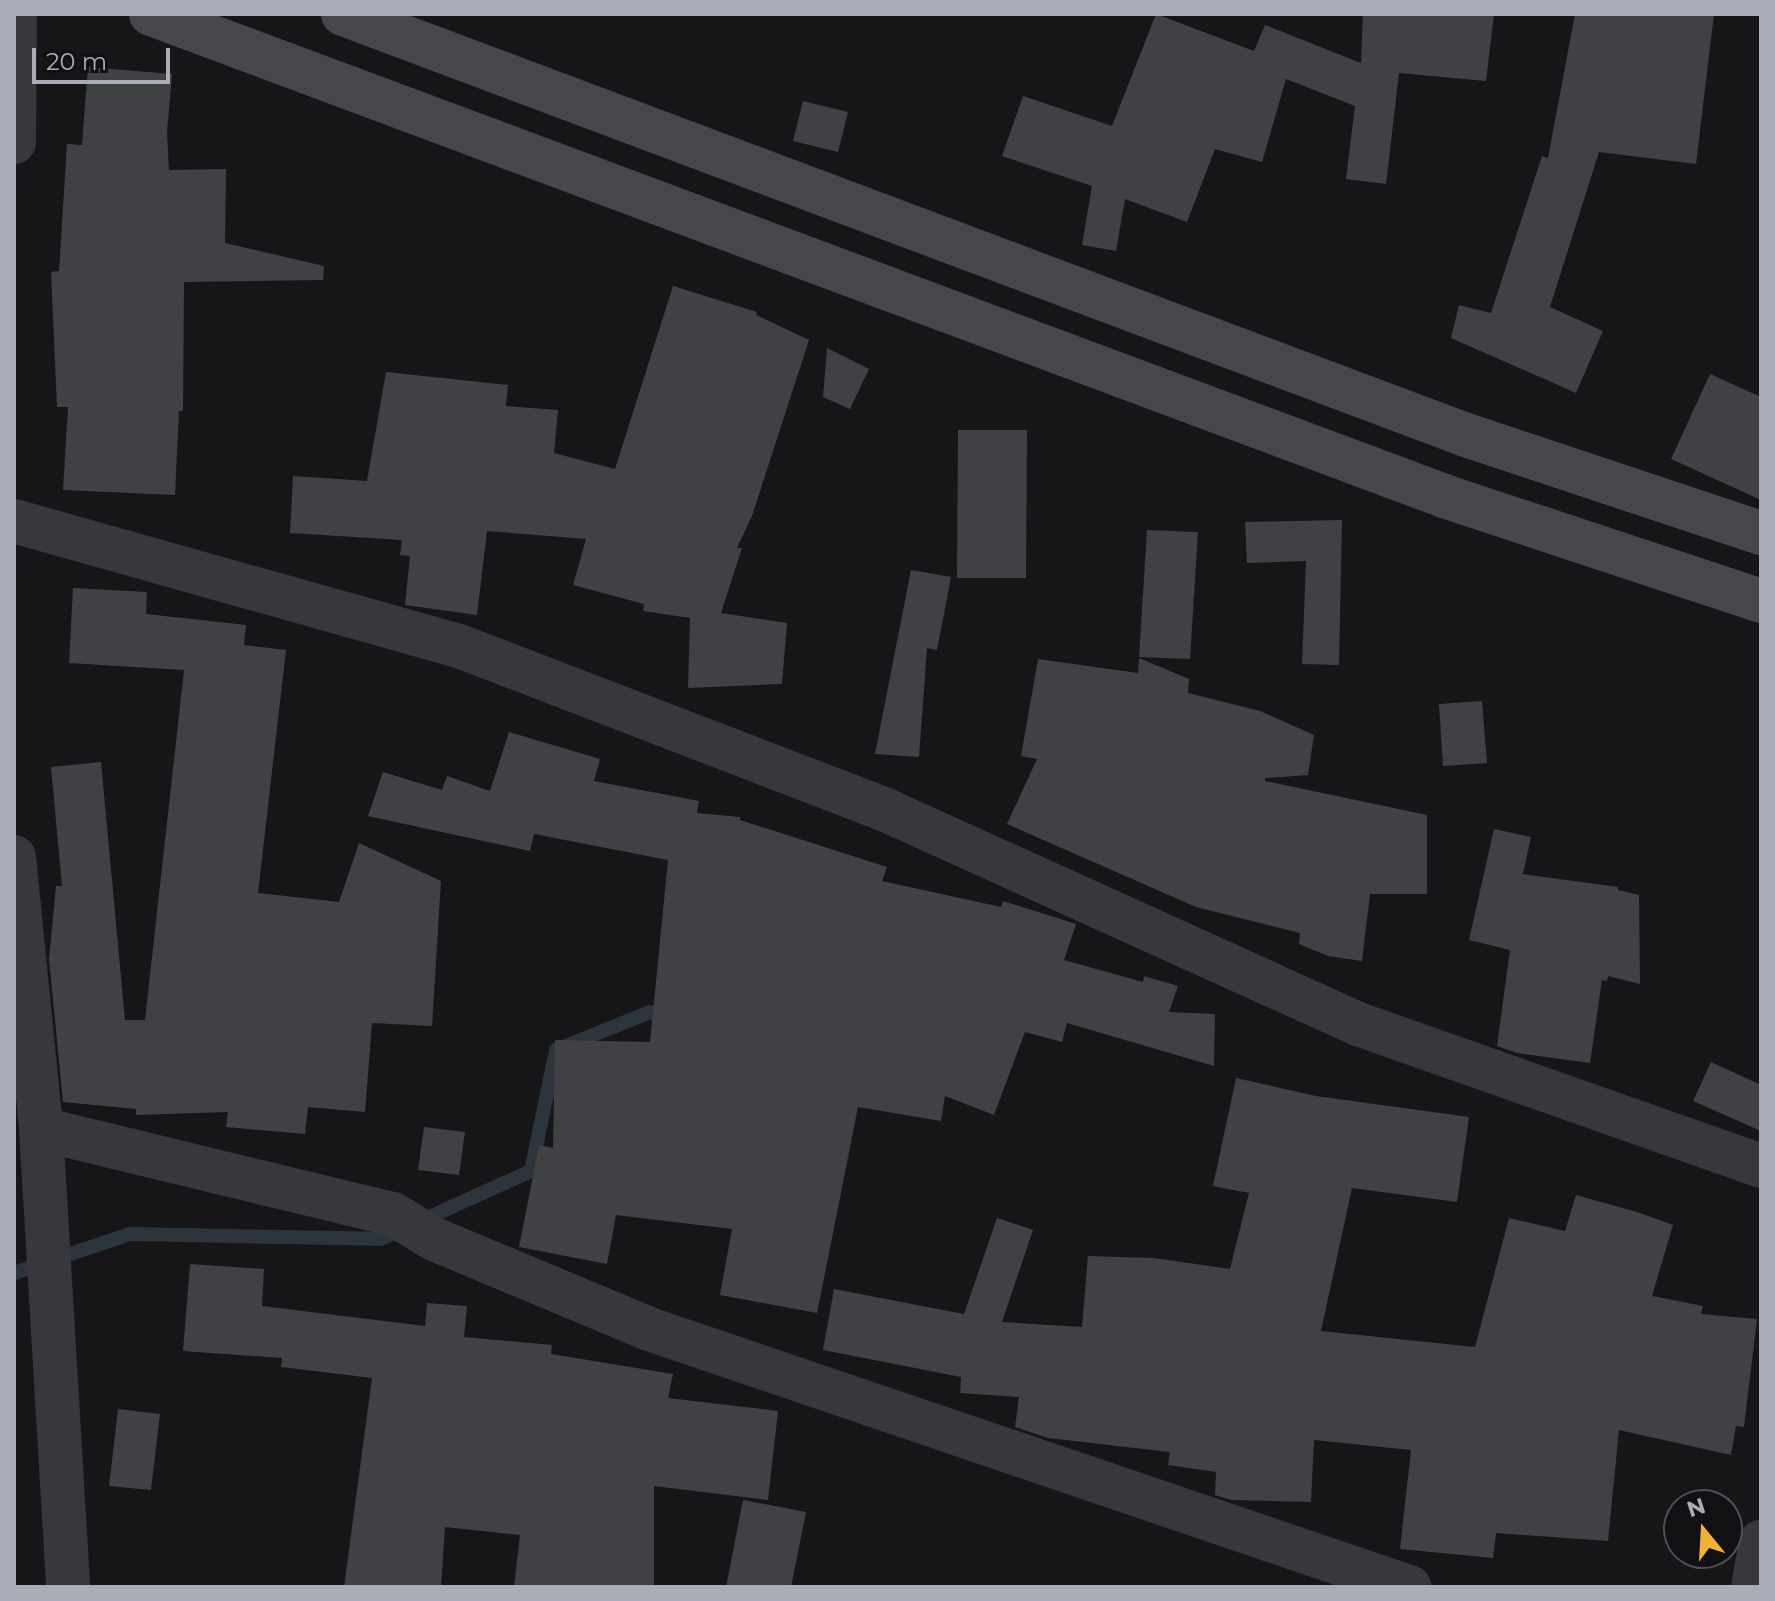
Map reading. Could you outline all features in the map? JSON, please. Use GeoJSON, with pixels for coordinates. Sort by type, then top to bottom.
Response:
{"type":"FeatureCollection","features":[{"type":"Feature","properties":{"kind":"main road"},"geometry":{"type":"LineString","coordinates":[[151,14],[1444,496],[1761,601]]}},
{"type":"Feature","properties":{"kind":"main road"},"geometry":{"type":"LineString","coordinates":[[343,14],[1466,435],[1761,533]]}},
{"type":"Feature","properties":{"kind":"street"},"geometry":{"type":"LineString","coordinates":[[14,142],[15,14]]}},
{"type":"Feature","properties":{"kind":"street"},"geometry":{"type":"LineString","coordinates":[[14,521],[459,646],[888,811],[1358,1024],[1761,1166]]}},
{"type":"Feature","properties":{"kind":"street"},"geometry":{"type":"LineString","coordinates":[[14,857],[41,1129],[68,1587]]}},
{"type":"Feature","properties":{"kind":"street"},"geometry":{"type":"LineString","coordinates":[[41,1129],[393,1214],[434,1239],[649,1329],[1409,1587]]}},
{"type":"Feature","properties":{"kind":"street"},"geometry":{"type":"LineString","coordinates":[[1753,1587],[1761,1542]]}},
{"type":"Feature","properties":{"kind":"building"},"geometry":{"type":"Polygon","coordinates":[[[1156,14],[1254,51],[1265,25],[1361,63],[1363,14],[1494,14],[1486,81],[1399,73],[1386,184],[1346,179],[1355,106],[1286,79],[1262,162],[1215,149],[1187,222],[1125,199],[1116,251],[1082,245],[1092,186],[1002,156],[1023,96],[1112,126],[1156,14]]]}},
{"type":"Feature","properties":{"kind":"building"},"geometry":{"type":"Polygon","coordinates":[[[1575,14],[1714,14],[1696,164],[1599,152],[1550,307],[1603,331],[1576,393],[1451,338],[1459,305],[1491,313],[1542,156],[1548,158],[1575,14]]]}},
{"type":"Feature","properties":{"kind":"building"},"geometry":{"type":"Polygon","coordinates":[[[88,67],[172,74],[167,132],[169,170],[226,169],[225,243],[324,266],[323,280],[184,282],[183,411],[179,411],[175,495],[63,490],[68,407],[57,407],[51,272],[59,271],[67,144],[82,145],[88,67]]]}},
{"type":"Feature","properties":{"kind":"building"},"geometry":{"type":"Polygon","coordinates":[[[803,101],[848,112],[838,152],[793,141],[803,101]]]}},
{"type":"Feature","properties":{"kind":"building"},"geometry":{"type":"Polygon","coordinates":[[[673,286],[757,312],[756,315],[809,340],[752,516],[737,548],[742,548],[721,613],[787,623],[782,684],[688,688],[690,618],[643,611],[644,604],[573,585],[586,539],[487,531],[477,615],[405,605],[410,556],[400,555],[402,540],[290,533],[293,476],[367,481],[386,372],[508,385],[506,406],[558,410],[554,453],[615,469],[673,286]]]}},
{"type":"Feature","properties":{"kind":"building"},"geometry":{"type":"Polygon","coordinates":[[[827,348],[869,369],[850,409],[823,397],[827,348]]]}},
{"type":"Feature","properties":{"kind":"building"},"geometry":{"type":"Polygon","coordinates":[[[1710,374],[1761,397],[1761,500],[1671,459],[1710,374]]]}},
{"type":"Feature","properties":{"kind":"building"},"geometry":{"type":"Polygon","coordinates":[[[958,430],[1027,430],[1026,578],[957,578],[958,430]]]}},
{"type":"Feature","properties":{"kind":"building"},"geometry":{"type":"Polygon","coordinates":[[[1342,520],[1339,665],[1302,664],[1306,561],[1247,563],[1245,522],[1342,520]]]}},
{"type":"Feature","properties":{"kind":"building"},"geometry":{"type":"Polygon","coordinates":[[[1147,530],[1198,532],[1190,659],[1139,657],[1147,530]]]}},
{"type":"Feature","properties":{"kind":"building"},"geometry":{"type":"Polygon","coordinates":[[[911,570],[951,577],[937,650],[927,648],[919,757],[875,754],[911,570]]]}},
{"type":"Feature","properties":{"kind":"building"},"geometry":{"type":"Polygon","coordinates":[[[73,588],[147,592],[146,614],[246,625],[244,645],[286,650],[258,893],[339,902],[359,843],[441,881],[432,1026],[372,1023],[365,1112],[308,1107],[305,1134],[226,1127],[228,1112],[136,1115],[136,1109],[63,1102],[49,959],[56,886],[62,886],[51,767],[101,762],[125,1020],[145,1020],[184,670],[69,663],[73,588]]]}},
{"type":"Feature","properties":{"kind":"building"},"geometry":{"type":"Polygon","coordinates":[[[1139,658],[1189,679],[1188,693],[1260,711],[1314,735],[1308,775],[1265,778],[1265,781],[1427,815],[1427,894],[1370,894],[1362,961],[1328,956],[1299,944],[1300,933],[1196,907],[1007,824],[1037,759],[1021,756],[1038,659],[1138,673],[1139,658]]]}},
{"type":"Feature","properties":{"kind":"building"},"geometry":{"type":"Polygon","coordinates":[[[1482,701],[1487,763],[1443,766],[1439,704],[1482,701]]]}},
{"type":"Feature","properties":{"kind":"building"},"geometry":{"type":"Polygon","coordinates":[[[509,732],[600,759],[594,781],[699,801],[697,813],[740,817],[740,820],[887,867],[882,881],[1001,907],[1003,901],[1076,924],[1064,960],[1143,982],[1144,976],[1178,986],[1169,1012],[1215,1014],[1214,1066],[1067,1023],[1062,1042],[1025,1032],[994,1115],[945,1096],[941,1121],[858,1107],[817,1313],[720,1295],[732,1229],[616,1215],[607,1264],[519,1247],[539,1145],[553,1148],[555,1040],[650,1042],[668,860],[534,834],[530,851],[368,816],[383,772],[442,790],[447,776],[490,791],[509,732]]]}},
{"type":"Feature","properties":{"kind":"building"},"geometry":{"type":"Polygon","coordinates":[[[1494,829],[1531,837],[1523,874],[1618,887],[1618,890],[1639,895],[1640,984],[1608,976],[1607,981],[1602,980],[1590,1063],[1517,1053],[1497,1046],[1510,950],[1469,940],[1494,829]]]}},
{"type":"Feature","properties":{"kind":"building"},"geometry":{"type":"Polygon","coordinates":[[[1711,1062],[1761,1085],[1761,1131],[1693,1101],[1711,1062]]]}},
{"type":"Feature","properties":{"kind":"building"},"geometry":{"type":"Polygon","coordinates":[[[1236,1078],[1316,1096],[1469,1117],[1457,1202],[1352,1188],[1321,1331],[1475,1347],[1509,1218],[1565,1231],[1576,1195],[1637,1212],[1673,1225],[1652,1296],[1703,1306],[1701,1314],[1757,1319],[1744,1427],[1736,1426],[1731,1455],[1619,1430],[1608,1541],[1496,1533],[1493,1558],[1400,1549],[1411,1450],[1314,1440],[1311,1502],[1231,1500],[1215,1495],[1216,1472],[1168,1465],[1170,1452],[1048,1438],[1015,1427],[1019,1397],[960,1393],[961,1377],[823,1350],[834,1289],[964,1314],[997,1218],[1033,1230],[1002,1322],[1082,1327],[1088,1256],[1154,1258],[1230,1269],[1249,1193],[1213,1186],[1236,1078]]]}},
{"type":"Feature","properties":{"kind":"building"},"geometry":{"type":"Polygon","coordinates":[[[424,1127],[465,1132],[459,1175],[418,1170],[424,1127]]]}},
{"type":"Feature","properties":{"kind":"building"},"geometry":{"type":"Polygon","coordinates":[[[190,1264],[264,1269],[262,1306],[425,1326],[427,1303],[467,1306],[464,1337],[552,1345],[551,1354],[673,1374],[668,1398],[778,1411],[768,1500],[654,1486],[654,1587],[514,1587],[520,1535],[445,1527],[441,1587],[344,1587],[372,1378],[281,1367],[282,1358],[183,1351],[190,1264]]]}},
{"type":"Feature","properties":{"kind":"building"},"geometry":{"type":"Polygon","coordinates":[[[118,1409],[160,1414],[151,1490],[109,1486],[118,1409]]]}},
{"type":"Feature","properties":{"kind":"building"},"geometry":{"type":"Polygon","coordinates":[[[743,1500],[806,1512],[791,1587],[726,1587],[743,1500]]]}},
{"type":"Feature","properties":{"kind":"waterway"},"geometry":{"type":"LineString","coordinates":[[14,1273],[130,1234],[381,1239],[531,1171],[556,1050],[650,1012],[670,1018]]}}]}
